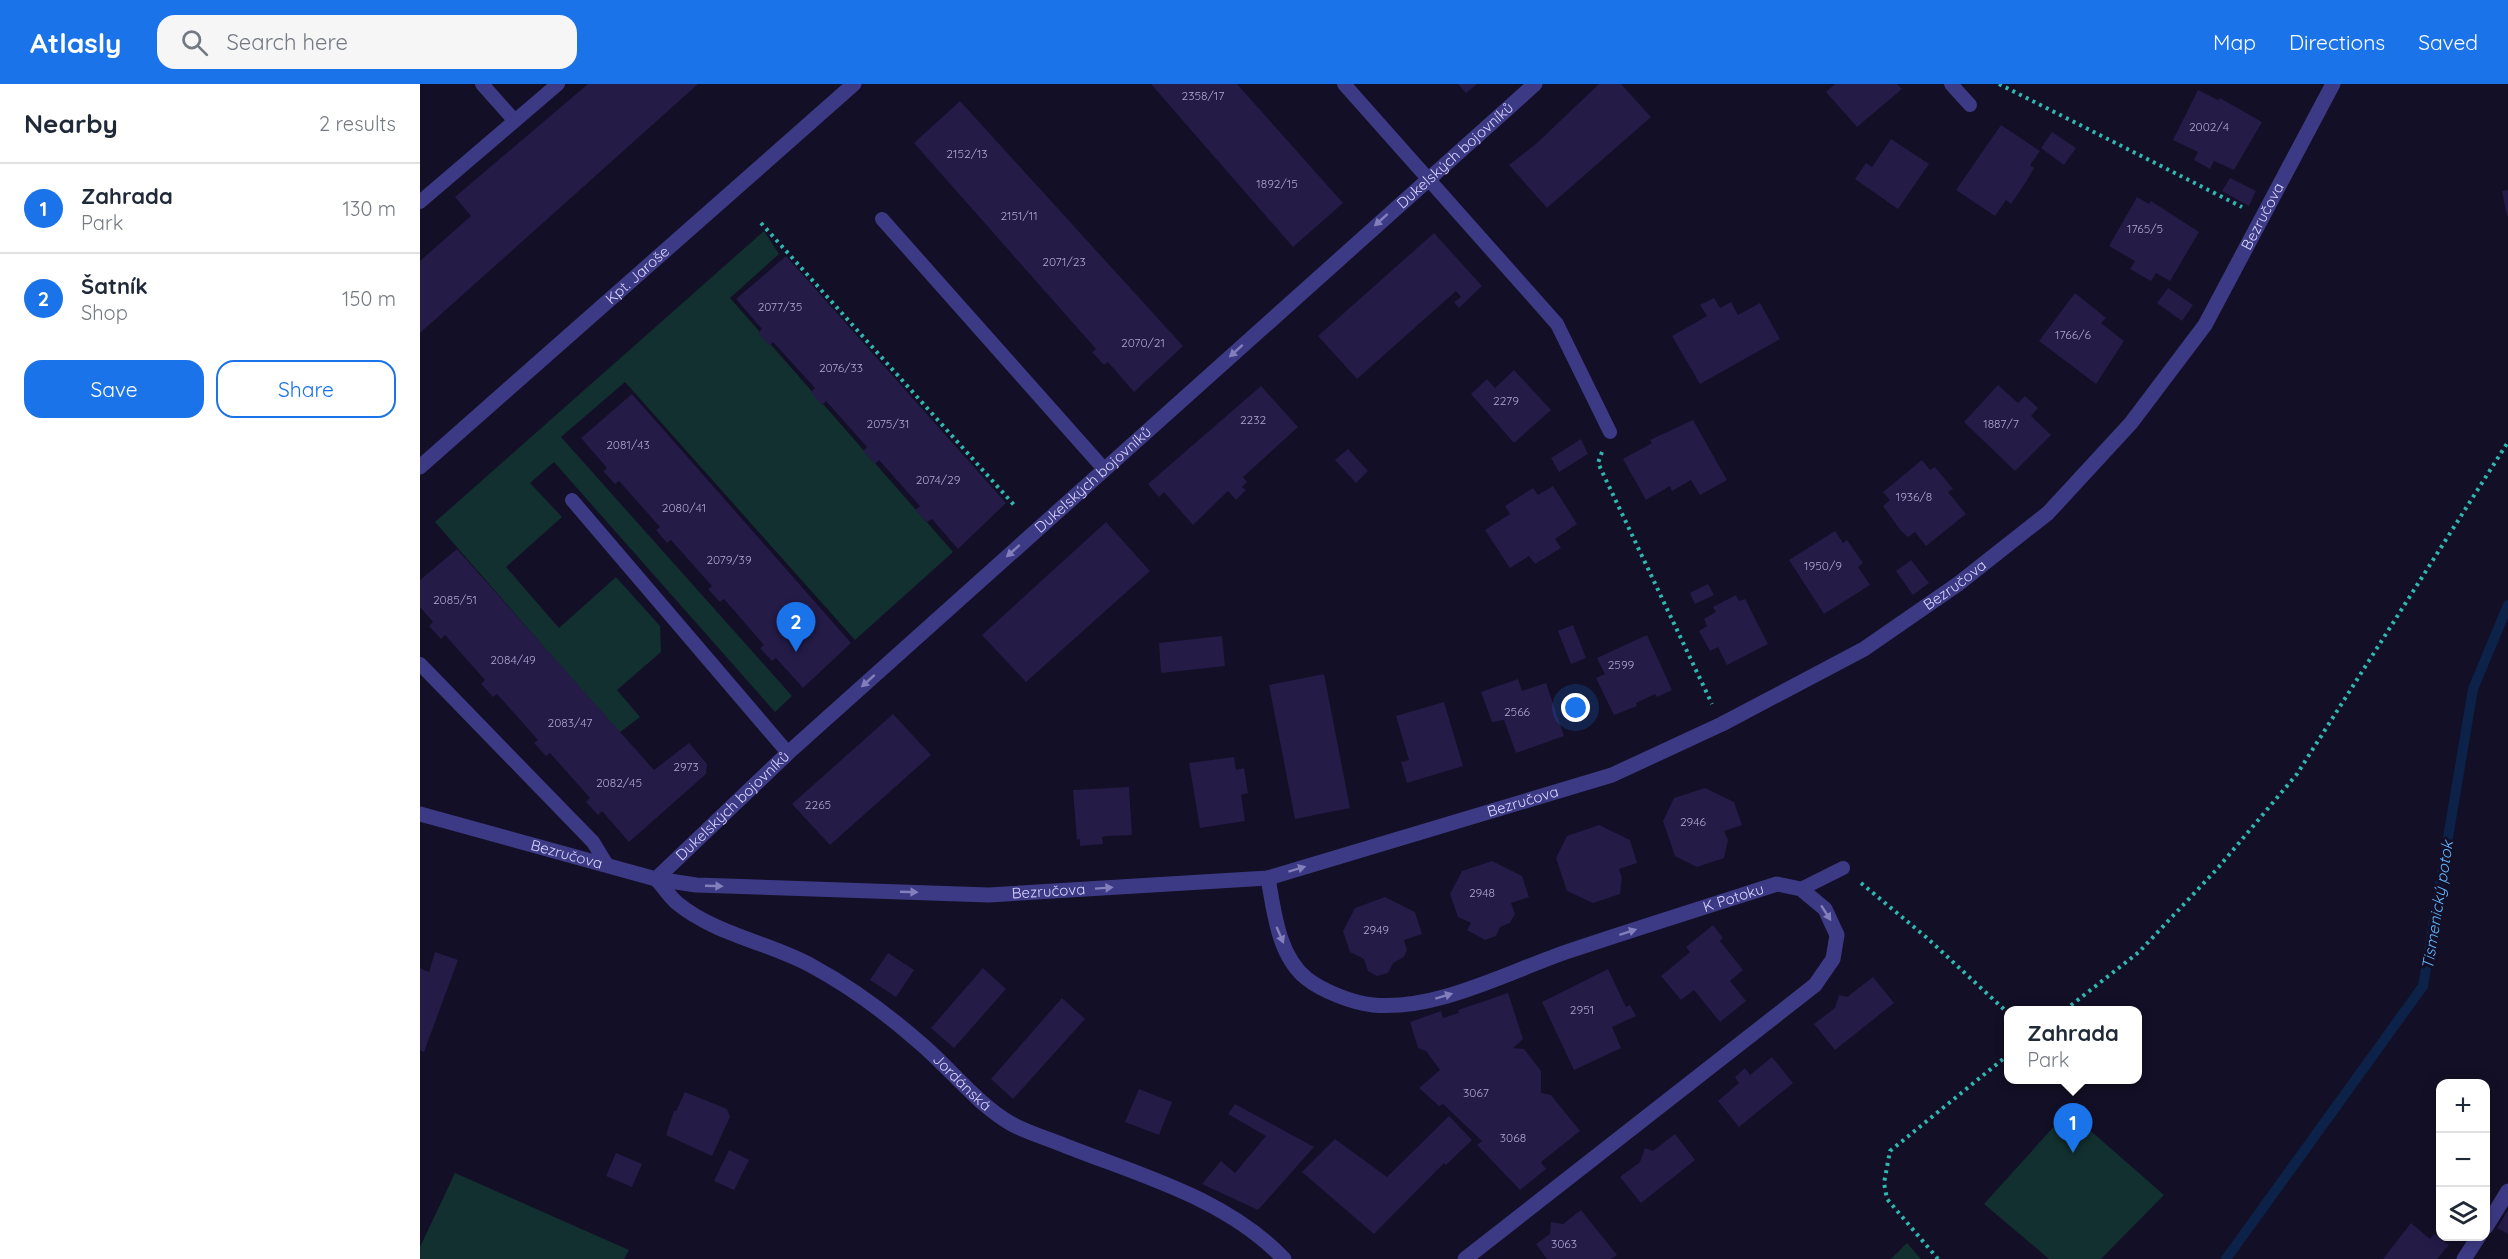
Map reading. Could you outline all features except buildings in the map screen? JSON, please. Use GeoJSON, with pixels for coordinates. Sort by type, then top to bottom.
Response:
{"type":"FeatureCollection","features":[{"type":"Feature","properties":{"kind":"street","name":"Kpt. Jaroše"},"geometry":{"type":"LineString","coordinates":[[420,467],[854,84]]}},
{"type":"Feature","properties":{"kind":"street","name":"Dukelských bojovníků"},"geometry":{"type":"LineString","coordinates":[[656,879],[788,753],[1535,84]]}},
{"type":"Feature","properties":{"kind":"street","name":"Bezručova"},"geometry":{"type":"LineString","coordinates":[[420,814],[656,879],[696,885],[988,895],[1268,878],[1612,775],[1722,724],[1864,649],[1958,584],[2048,513],[2131,423],[2205,325],[2333,84]]}},
{"type":"Feature","properties":{"kind":"street","name":"K Potoku"},"geometry":{"type":"LineString","coordinates":[[1268,878],[1277,928],[1290,956],[1306,978],[1337,994],[1373,1005],[1420,1003],[1479,985],[1568,951],[1777,884],[1800,889]]}},
{"type":"Feature","properties":{"kind":"street","name":"Jordánská"},"geometry":{"type":"LineString","coordinates":[[656,879],[676,902],[709,924],[811,966],[862,999],[920,1042],[969,1090],[1010,1123],[1093,1157],[1157,1179],[1221,1210],[1271,1245],[1284,1259]]}},
{"type":"Feature","properties":{"kind":"street"},"geometry":{"type":"LineString","coordinates":[[1465,1259],[1815,985],[1833,959],[1837,934],[1825,909],[1800,889]]}},
{"type":"Feature","properties":{"kind":"street"},"geometry":{"type":"LineString","coordinates":[[2490,1220],[2508,1191]]}},
{"type":"Feature","properties":{"kind":"street"},"geometry":{"type":"LineString","coordinates":[[2464,1259],[2476,1241]]}},
{"type":"Feature","properties":{"kind":"lane"},"geometry":{"type":"LineString","coordinates":[[482,84],[515,120]]}},
{"type":"Feature","properties":{"kind":"lane"},"geometry":{"type":"LineString","coordinates":[[420,202],[558,84]]}},
{"type":"Feature","properties":{"kind":"lane"},"geometry":{"type":"LineString","coordinates":[[1344,84],[1557,324],[1610,432]]}},
{"type":"Feature","properties":{"kind":"lane"},"geometry":{"type":"LineString","coordinates":[[1951,84],[1970,105]]}},
{"type":"Feature","properties":{"kind":"lane"},"geometry":{"type":"LineString","coordinates":[[882,219],[1104,469]]}},
{"type":"Feature","properties":{"kind":"lane"},"geometry":{"type":"LineString","coordinates":[[572,500],[788,753]]}},
{"type":"Feature","properties":{"kind":"lane"},"geometry":{"type":"LineString","coordinates":[[420,664],[593,842],[607,865]]}},
{"type":"Feature","properties":{"kind":"lane"},"geometry":{"type":"LineString","coordinates":[[1800,889],[1843,868]]}},
{"type":"Feature","properties":{"kind":"path"},"geometry":{"type":"LineString","coordinates":[[1999,84],[2253,213]]}},
{"type":"Feature","properties":{"kind":"path"},"geometry":{"type":"LineString","coordinates":[[761,223],[1015,506]]}},
{"type":"Feature","properties":{"kind":"path"},"geometry":{"type":"LineString","coordinates":[[1610,432],[1598,463],[1715,710]]}},
{"type":"Feature","properties":{"kind":"path"},"geometry":{"type":"LineString","coordinates":[[2071,1006],[2139,952],[2217,869],[2297,774],[2508,442]]}},
{"type":"Feature","properties":{"kind":"path"},"geometry":{"type":"LineString","coordinates":[[1843,868],[1926,937],[2004,1009]]}},
{"type":"Feature","properties":{"kind":"path"},"geometry":{"type":"LineString","coordinates":[[1938,1259],[1887,1198],[1884,1183],[1890,1151],[2004,1058]]}},
{"type":"Feature","properties":{"kind":"green space"},"geometry":{"type":"Polygon","coordinates":[[[764,231],[779,254],[730,298],[953,552],[855,640],[625,382],[561,437],[792,696],[775,712],[554,462],[530,483],[562,517],[506,567],[559,628],[616,577],[660,626],[661,652],[617,690],[640,717],[619,733],[435,522],[764,231]]]}},
{"type":"Feature","properties":{"kind":"green space"},"geometry":{"type":"Polygon","coordinates":[[[2068,1111],[2164,1195],[2101,1259],[2049,1259],[1984,1204],[2068,1111]]]}},
{"type":"Feature","properties":{"kind":"green space"},"geometry":{"type":"Polygon","coordinates":[[[455,1173],[629,1250],[624,1259],[420,1259],[420,1247],[455,1173]]]}},
{"type":"Feature","properties":{"kind":"green space"},"geometry":{"type":"Polygon","coordinates":[[[1907,1243],[1921,1259],[1891,1259],[1907,1243]]]}},
{"type":"Feature","properties":{"kind":"waterway","name":"Tismenický potok"},"geometry":{"type":"LineString","coordinates":[[2226,1259],[2423,986],[2473,689],[2508,605]]}},
{"type":"Feature","properties":{"kind":"place","name":"Šatník"},"geometry":{"type":"Point","coordinates":[796,652]}},
{"type":"Feature","properties":{"kind":"place","name":"Zahrada"},"geometry":{"type":"Point","coordinates":[2073,1153]}}]}
